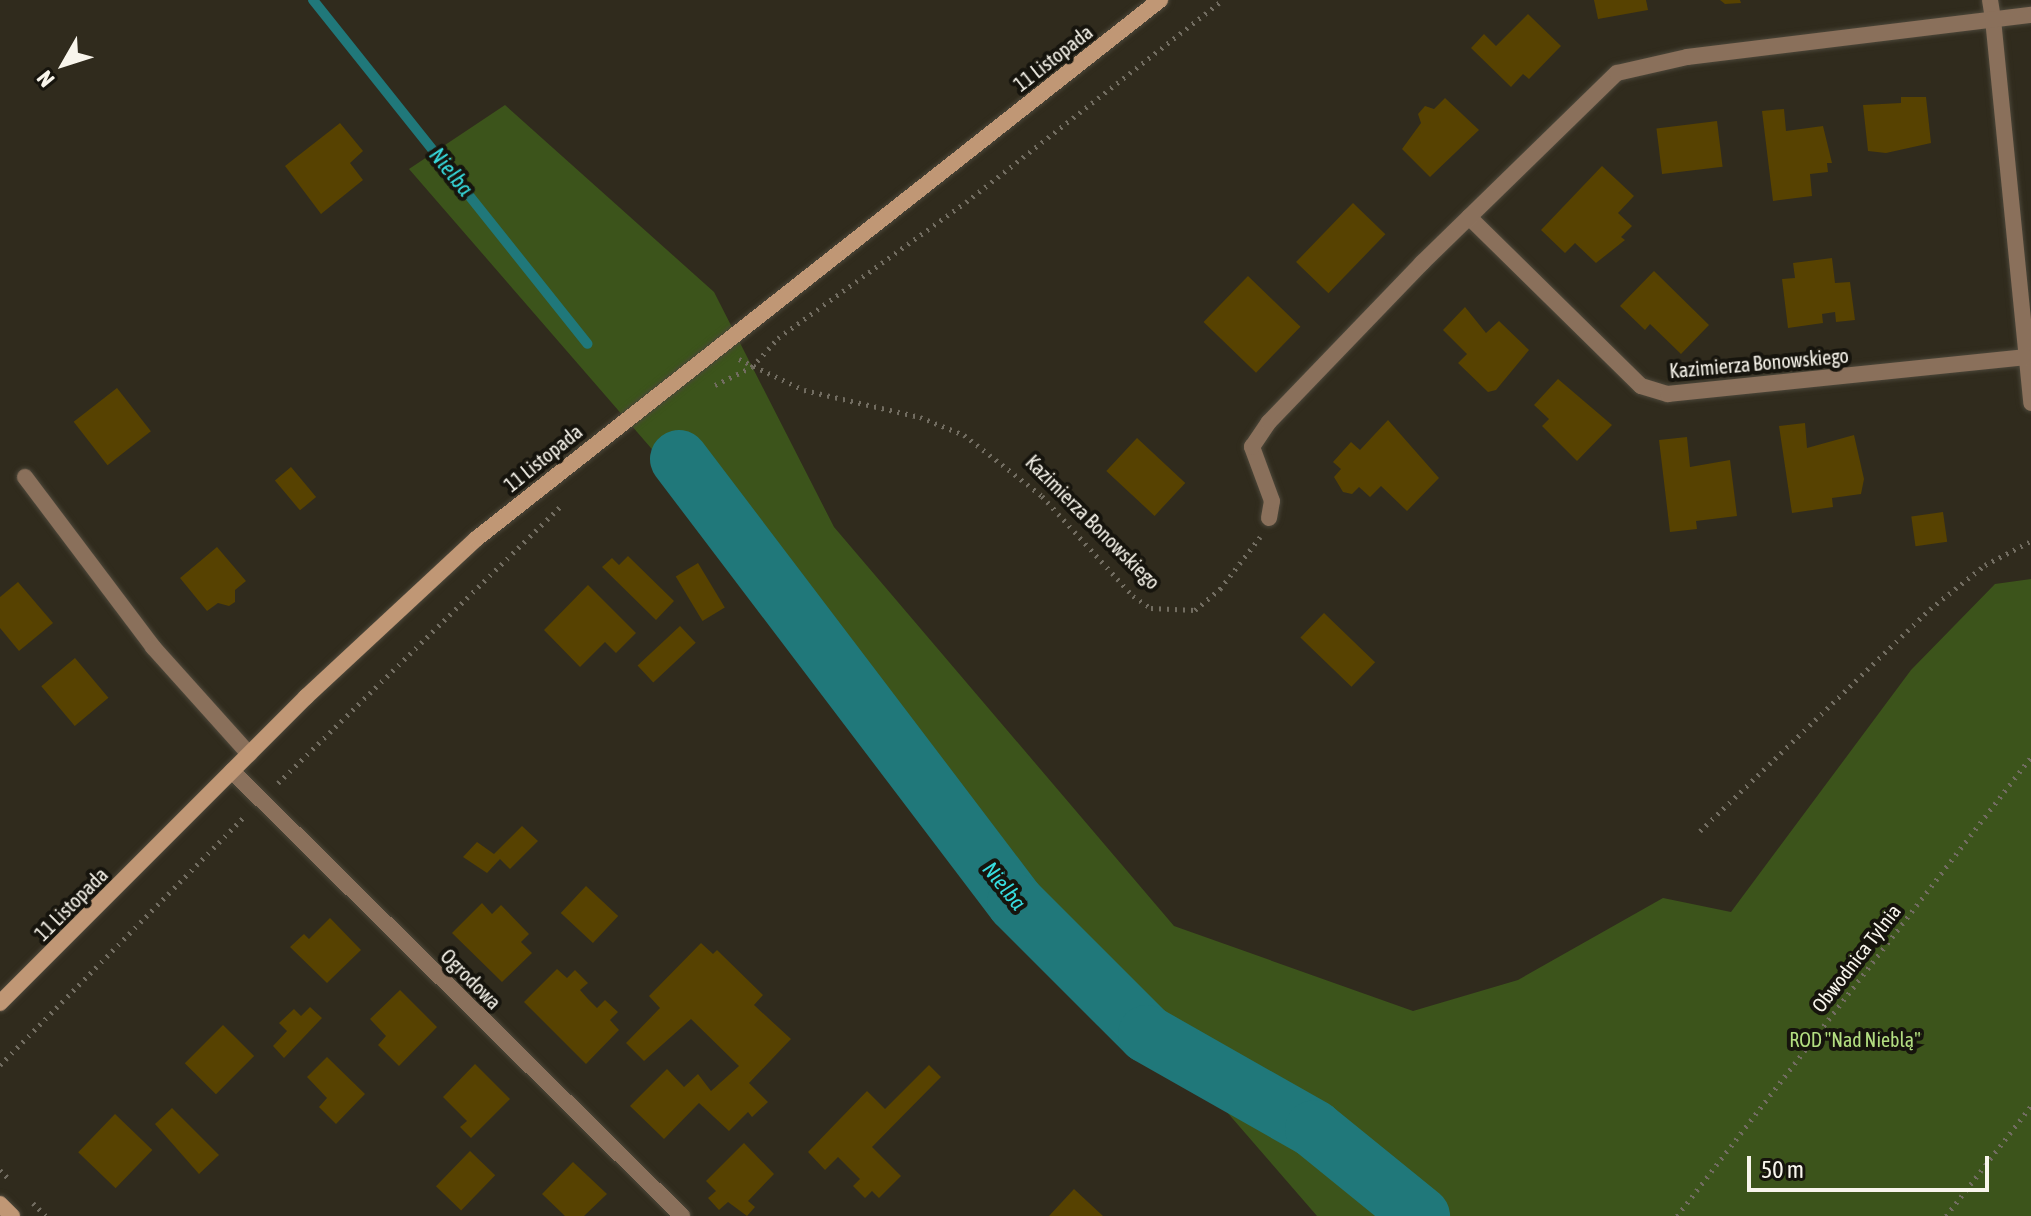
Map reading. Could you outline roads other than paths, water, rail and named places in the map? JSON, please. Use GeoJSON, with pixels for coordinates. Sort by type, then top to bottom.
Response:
{"type":"FeatureCollection","features":[{"type":"Feature","properties":{"kind":"main road","name":"11 Listopada"},"geometry":{"type":"LineString","coordinates":[[0,1003],[249,754],[476,539],[718,345],[1160,0]]}},
{"type":"Feature","properties":{"kind":"main road"},"geometry":{"type":"LineString","coordinates":[[0,1204],[12,1216]]}},
{"type":"Feature","properties":{"kind":"street"},"geometry":{"type":"LineString","coordinates":[[1990,0],[2031,403]]}},
{"type":"Feature","properties":{"kind":"street"},"geometry":{"type":"LineString","coordinates":[[1269,518],[1272,501],[1252,447],[1269,422],[1469,217],[1617,73],[1687,57],[2031,15]]}},
{"type":"Feature","properties":{"kind":"street","name":"Kazimierza Bonowskiego"},"geometry":{"type":"LineString","coordinates":[[1469,217],[1641,386],[1668,394],[2026,357]]}},
{"type":"Feature","properties":{"kind":"street"},"geometry":{"type":"LineString","coordinates":[[25,477],[153,647],[249,754]]}},
{"type":"Feature","properties":{"kind":"street","name":"Ogrodowa"},"geometry":{"type":"LineString","coordinates":[[232,771],[682,1216]]}},
{"type":"Feature","properties":{"kind":"waterway","name":"Nielba"},"geometry":{"type":"LineString","coordinates":[[313,0],[588,344]]}},
{"type":"Feature","properties":{"kind":"waterway","name":"Nielba"},"geometry":{"type":"LineString","coordinates":[[679,459],[1016,903],[1147,1034],[1314,1129],[1421,1216]]}},
{"type":"Feature","properties":{"kind":"park label","name":"ROD \"Nad Nieblą\""},"geometry":{"type":"Point","coordinates":[1855,1039]}}]}
